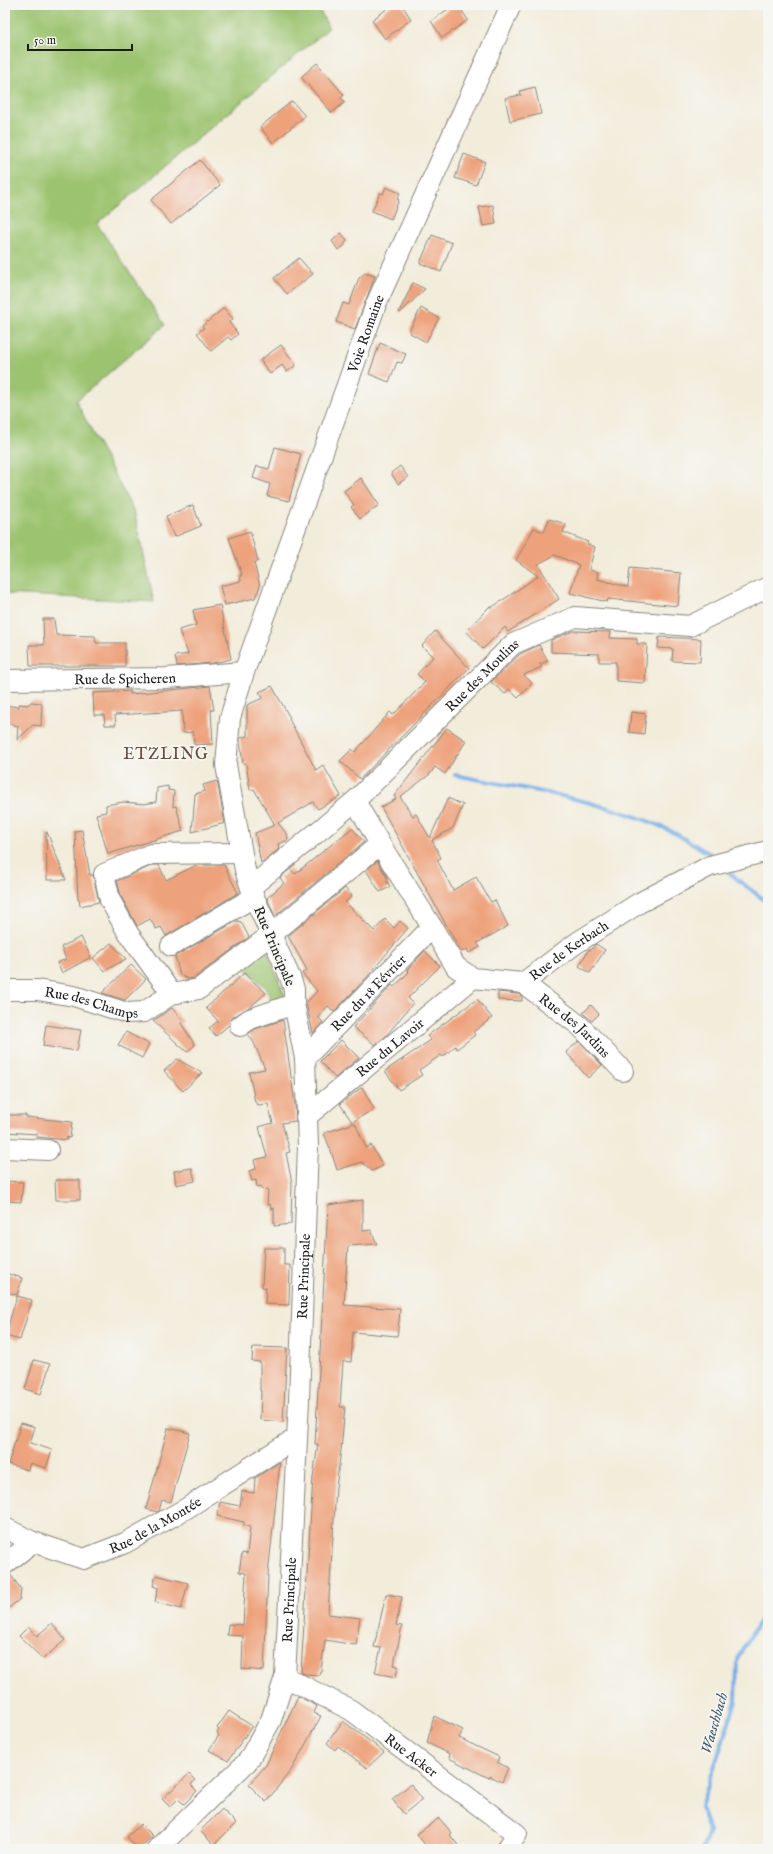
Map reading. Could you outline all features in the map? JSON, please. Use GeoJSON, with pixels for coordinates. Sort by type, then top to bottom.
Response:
{"type":"FeatureCollection","features":[{"type":"Feature","properties":{"kind":"street","name":"Voie Romaine"},"geometry":{"type":"LineString","coordinates":[[244,672],[376,304],[511,5]]}},
{"type":"Feature","properties":{"kind":"street","name":"Rue des Moulins"},"geometry":{"type":"LineString","coordinates":[[171,946],[252,892],[355,801],[513,644],[575,617],[690,626],[768,587]]}},
{"type":"Feature","properties":{"kind":"street","name":"Rue de Spicheren"},"geometry":{"type":"LineString","coordinates":[[5,680],[166,678],[244,672]]}},
{"type":"Feature","properties":{"kind":"street","name":"Rue Principale"},"geometry":{"type":"LineString","coordinates":[[157,1849],[248,1761],[271,1720],[285,1677],[308,1146],[305,1058],[294,1004],[294,989],[272,934],[252,892],[241,853],[226,765],[230,718],[244,672]]}},
{"type":"Feature","properties":{"kind":"street","name":"Rue de Kerbach"},"geometry":{"type":"LineString","coordinates":[[355,801],[456,967],[473,978],[523,983],[575,944],[639,902],[710,866],[768,851]]}},
{"type":"Feature","properties":{"kind":"street"},"geometry":{"type":"LineString","coordinates":[[241,853],[151,854],[104,874],[110,900],[128,933],[172,994],[199,989],[272,934],[380,844]]}},
{"type":"Feature","properties":{"kind":"street","name":"Rue du 18 Février"},"geometry":{"type":"LineString","coordinates":[[305,1058],[432,927]]}},
{"type":"Feature","properties":{"kind":"street","name":"Rue du Lavoir"},"geometry":{"type":"LineString","coordinates":[[306,1117],[473,978]]}},
{"type":"Feature","properties":{"kind":"street","name":"Rue des Jardins"},"geometry":{"type":"LineString","coordinates":[[523,983],[580,1026],[623,1071]]}},
{"type":"Feature","properties":{"kind":"street","name":"Rue des Champs"},"geometry":{"type":"LineString","coordinates":[[5,990],[37,990],[74,996],[127,1013],[144,1012],[172,994]]}},
{"type":"Feature","properties":{"kind":"street"},"geometry":{"type":"LineString","coordinates":[[240,1026],[250,1019],[294,1004]]}},
{"type":"Feature","properties":{"kind":"street"},"geometry":{"type":"LineString","coordinates":[[5,1148],[48,1150]]}},
{"type":"Feature","properties":{"kind":"street","name":"Rue de la Montée"},"geometry":{"type":"LineString","coordinates":[[5,1528],[33,1542],[84,1559],[132,1539],[187,1508],[288,1443],[296,1442]]}},
{"type":"Feature","properties":{"kind":"street"},"geometry":{"type":"LineString","coordinates":[[5,1564],[33,1542]]}},
{"type":"Feature","properties":{"kind":"street","name":"Rue Acker"},"geometry":{"type":"LineString","coordinates":[[285,1677],[351,1710],[517,1834],[507,1849]]}},
{"type":"Feature","properties":{"kind":"green space"},"geometry":{"type":"Polygon","coordinates":[[[5,5],[317,5],[329,28],[97,224],[165,325],[76,401],[135,514],[154,602],[5,594],[5,5]]]}},
{"type":"Feature","properties":{"kind":"green space"},"geometry":{"type":"Polygon","coordinates":[[[265,947],[285,996],[272,1001],[266,989],[244,967],[265,947]]]}},
{"type":"Feature","properties":{"kind":"building"},"geometry":{"type":"Polygon","coordinates":[[[392,5],[402,5],[411,19],[385,39],[372,20],[392,5]]]}},
{"type":"Feature","properties":{"kind":"building"},"geometry":{"type":"Polygon","coordinates":[[[454,5],[458,5],[468,20],[442,38],[431,21],[454,5]]]}},
{"type":"Feature","properties":{"kind":"building"},"geometry":{"type":"Polygon","coordinates":[[[317,63],[344,95],[341,98],[345,102],[332,113],[301,77],[317,63]]]}},
{"type":"Feature","properties":{"kind":"building"},"geometry":{"type":"Polygon","coordinates":[[[535,87],[541,114],[510,121],[505,98],[521,95],[520,91],[535,87]]]}},
{"type":"Feature","properties":{"kind":"building"},"geometry":{"type":"Polygon","coordinates":[[[292,101],[305,116],[273,143],[260,127],[292,101]]]}},
{"type":"Feature","properties":{"kind":"building"},"geometry":{"type":"Polygon","coordinates":[[[464,154],[485,162],[476,185],[455,178],[464,154]]]}},
{"type":"Feature","properties":{"kind":"building"},"geometry":{"type":"Polygon","coordinates":[[[200,160],[220,185],[171,224],[151,200],[200,160]]]}},
{"type":"Feature","properties":{"kind":"building"},"geometry":{"type":"Polygon","coordinates":[[[386,187],[400,193],[397,199],[399,200],[391,219],[372,211],[380,193],[383,194],[386,187]]]}},
{"type":"Feature","properties":{"kind":"building"},"geometry":{"type":"Polygon","coordinates":[[[493,205],[496,224],[483,226],[479,207],[493,205]]]}},
{"type":"Feature","properties":{"kind":"building"},"geometry":{"type":"Polygon","coordinates":[[[341,233],[347,240],[344,246],[338,250],[332,241],[341,233]]]}},
{"type":"Feature","properties":{"kind":"building"},"geometry":{"type":"Polygon","coordinates":[[[432,235],[452,243],[441,272],[420,263],[432,235]]]}},
{"type":"Feature","properties":{"kind":"building"},"geometry":{"type":"Polygon","coordinates":[[[299,258],[313,274],[287,294],[274,278],[299,258]]]}},
{"type":"Feature","properties":{"kind":"building"},"geometry":{"type":"Polygon","coordinates":[[[365,273],[375,276],[355,329],[336,322],[343,303],[349,305],[359,278],[365,273]]]}},
{"type":"Feature","properties":{"kind":"building"},"geometry":{"type":"Polygon","coordinates":[[[413,283],[425,289],[400,313],[399,312],[413,283]]]}},
{"type":"Feature","properties":{"kind":"building"},"geometry":{"type":"Polygon","coordinates":[[[224,308],[233,319],[229,322],[238,334],[231,340],[228,337],[211,351],[197,333],[204,328],[202,326],[224,308]]]}},
{"type":"Feature","properties":{"kind":"building"},"geometry":{"type":"Polygon","coordinates":[[[421,308],[439,318],[426,342],[410,333],[410,329],[421,308]]]}},
{"type":"Feature","properties":{"kind":"building"},"geometry":{"type":"Polygon","coordinates":[[[380,343],[406,354],[402,363],[397,362],[389,382],[369,374],[380,343]]]}},
{"type":"Feature","properties":{"kind":"building"},"geometry":{"type":"Polygon","coordinates":[[[281,345],[296,365],[287,372],[282,365],[270,374],[260,360],[281,345]]]}},
{"type":"Feature","properties":{"kind":"building"},"geometry":{"type":"Polygon","coordinates":[[[275,447],[301,454],[289,501],[267,496],[270,484],[253,478],[257,466],[269,469],[275,447]]]}},
{"type":"Feature","properties":{"kind":"building"},"geometry":{"type":"Polygon","coordinates":[[[400,466],[408,477],[398,484],[391,473],[400,466]]]}},
{"type":"Feature","properties":{"kind":"building"},"geometry":{"type":"Polygon","coordinates":[[[361,478],[379,505],[360,519],[351,507],[354,505],[344,491],[361,478]]]}},
{"type":"Feature","properties":{"kind":"building"},"geometry":{"type":"Polygon","coordinates":[[[193,505],[201,526],[174,537],[166,516],[193,505]]]}},
{"type":"Feature","properties":{"kind":"building"},"geometry":{"type":"Polygon","coordinates":[[[549,519],[566,524],[563,532],[588,542],[587,544],[595,547],[589,570],[598,572],[597,579],[628,587],[630,568],[681,573],[678,606],[608,599],[607,602],[570,593],[579,565],[555,555],[538,564],[559,599],[508,632],[505,627],[483,649],[466,631],[490,606],[491,608],[538,576],[516,560],[534,528],[544,532],[549,519]]]}},
{"type":"Feature","properties":{"kind":"building"},"geometry":{"type":"Polygon","coordinates":[[[250,531],[258,561],[254,563],[260,586],[255,598],[225,605],[220,586],[241,581],[240,575],[242,575],[229,538],[250,531]]]}},
{"type":"Feature","properties":{"kind":"building"},"geometry":{"type":"Polygon","coordinates":[[[220,605],[231,659],[213,663],[177,666],[175,656],[188,654],[179,630],[196,625],[193,610],[220,605]]]}},
{"type":"Feature","properties":{"kind":"building"},"geometry":{"type":"Polygon","coordinates":[[[43,619],[54,619],[56,635],[95,636],[96,643],[125,643],[125,666],[30,666],[29,645],[44,645],[43,619]]]}},
{"type":"Feature","properties":{"kind":"building"},"geometry":{"type":"Polygon","coordinates":[[[435,631],[469,668],[360,779],[340,761],[352,749],[355,752],[390,712],[393,715],[425,682],[417,674],[433,657],[422,646],[435,631]]]}},
{"type":"Feature","properties":{"kind":"building"},"geometry":{"type":"Polygon","coordinates":[[[573,631],[611,632],[610,638],[637,639],[637,644],[647,644],[645,683],[616,681],[616,662],[599,662],[599,654],[551,652],[551,640],[573,631]]]}},
{"type":"Feature","properties":{"kind":"building"},"geometry":{"type":"Polygon","coordinates":[[[659,637],[701,639],[700,662],[672,661],[673,649],[658,648],[659,637]]]}},
{"type":"Feature","properties":{"kind":"building"},"geometry":{"type":"Polygon","coordinates":[[[539,645],[548,661],[540,664],[542,667],[524,675],[532,683],[518,698],[509,689],[505,694],[491,682],[520,654],[539,645]]]}},
{"type":"Feature","properties":{"kind":"building"},"geometry":{"type":"Polygon","coordinates":[[[210,686],[214,710],[211,710],[213,744],[194,745],[193,732],[183,733],[182,711],[115,715],[116,725],[105,725],[104,715],[94,715],[93,693],[130,691],[130,694],[210,686]]]}},
{"type":"Feature","properties":{"kind":"building"},"geometry":{"type":"Polygon","coordinates":[[[272,686],[316,770],[323,765],[341,796],[318,809],[313,802],[278,823],[287,834],[288,840],[278,844],[279,849],[261,863],[255,833],[275,825],[254,789],[250,790],[246,763],[243,764],[240,738],[247,736],[247,705],[263,698],[259,692],[272,686]]]}},
{"type":"Feature","properties":{"kind":"building"},"geometry":{"type":"Polygon","coordinates":[[[31,702],[42,703],[41,726],[33,725],[17,740],[18,726],[5,722],[5,705],[19,707],[19,704],[28,705],[31,702]]]}},
{"type":"Feature","properties":{"kind":"building"},"geometry":{"type":"Polygon","coordinates":[[[631,712],[646,714],[644,734],[629,732],[631,712]]]}},
{"type":"Feature","properties":{"kind":"building"},"geometry":{"type":"Polygon","coordinates":[[[447,728],[466,741],[445,774],[435,767],[430,774],[400,797],[413,816],[416,814],[430,838],[448,798],[463,805],[453,828],[432,840],[441,858],[437,860],[453,890],[476,877],[491,902],[495,900],[508,926],[477,943],[480,947],[469,953],[467,949],[461,952],[381,807],[396,799],[394,796],[447,728]]]}},
{"type":"Feature","properties":{"kind":"building"},"geometry":{"type":"Polygon","coordinates":[[[217,781],[225,823],[192,832],[195,794],[205,791],[203,785],[217,781]]]}},
{"type":"Feature","properties":{"kind":"building"},"geometry":{"type":"Polygon","coordinates":[[[168,786],[168,790],[174,791],[173,807],[176,806],[183,831],[108,854],[96,814],[106,812],[106,805],[123,802],[144,804],[156,802],[157,788],[168,786]]]}},
{"type":"Feature","properties":{"kind":"building"},"geometry":{"type":"Polygon","coordinates":[[[352,828],[364,842],[275,916],[267,898],[284,883],[280,878],[290,869],[295,874],[352,828]]]}},
{"type":"Feature","properties":{"kind":"building"},"geometry":{"type":"Polygon","coordinates":[[[82,830],[90,875],[93,875],[99,902],[80,906],[79,899],[78,900],[75,831],[82,830]]]}},
{"type":"Feature","properties":{"kind":"building"},"geometry":{"type":"Polygon","coordinates":[[[47,832],[66,880],[47,880],[47,832]]]}},
{"type":"Feature","properties":{"kind":"building"},"geometry":{"type":"Polygon","coordinates":[[[377,861],[388,879],[386,880],[390,887],[380,892],[366,870],[377,861]]]}},
{"type":"Feature","properties":{"kind":"building"},"geometry":{"type":"Polygon","coordinates":[[[153,865],[159,865],[166,880],[197,865],[224,865],[238,893],[166,936],[161,927],[156,929],[150,919],[137,926],[121,896],[117,881],[153,865]]]}},
{"type":"Feature","properties":{"kind":"building"},"geometry":{"type":"Polygon","coordinates":[[[345,888],[352,896],[345,902],[374,931],[385,919],[394,928],[400,921],[408,928],[368,976],[334,1012],[328,1006],[318,1017],[323,1022],[313,1033],[306,1003],[317,991],[302,973],[307,970],[288,936],[345,888]]]}},
{"type":"Feature","properties":{"kind":"building"},"geometry":{"type":"Polygon","coordinates":[[[237,921],[241,922],[249,937],[194,978],[188,979],[180,975],[175,956],[237,921]]]}},
{"type":"Feature","properties":{"kind":"building"},"geometry":{"type":"Polygon","coordinates":[[[81,937],[91,957],[62,973],[57,963],[66,959],[61,947],[81,937]]]}},
{"type":"Feature","properties":{"kind":"building"},"geometry":{"type":"Polygon","coordinates":[[[111,943],[126,959],[104,971],[93,958],[111,943]]]}},
{"type":"Feature","properties":{"kind":"building"},"geometry":{"type":"Polygon","coordinates":[[[596,944],[605,950],[590,973],[579,966],[589,949],[591,950],[596,944]]]}},
{"type":"Feature","properties":{"kind":"building"},"geometry":{"type":"Polygon","coordinates":[[[425,951],[440,966],[408,998],[413,1003],[385,1037],[375,1045],[353,1027],[392,985],[394,987],[409,972],[407,970],[425,951]]]}},
{"type":"Feature","properties":{"kind":"building"},"geometry":{"type":"Polygon","coordinates":[[[131,965],[146,979],[125,1000],[102,993],[131,965]]]}},
{"type":"Feature","properties":{"kind":"building"},"geometry":{"type":"Polygon","coordinates":[[[244,973],[266,993],[250,1007],[233,1017],[229,1025],[216,1036],[209,1028],[218,1021],[206,1008],[244,973]]]}},
{"type":"Feature","properties":{"kind":"building"},"geometry":{"type":"Polygon","coordinates":[[[498,992],[519,994],[522,997],[522,1001],[498,1000],[498,992]]]}},
{"type":"Feature","properties":{"kind":"building"},"geometry":{"type":"Polygon","coordinates":[[[477,999],[492,1018],[473,1032],[475,1035],[457,1049],[455,1046],[443,1057],[441,1055],[419,1070],[422,1075],[399,1090],[385,1071],[431,1040],[427,1036],[477,999]]]}},
{"type":"Feature","properties":{"kind":"building"},"geometry":{"type":"Polygon","coordinates":[[[591,1005],[599,1014],[592,1021],[583,1013],[591,1005]]]}},
{"type":"Feature","properties":{"kind":"building"},"geometry":{"type":"Polygon","coordinates":[[[172,1008],[183,1021],[181,1023],[195,1045],[187,1052],[153,1021],[172,1008]]]}},
{"type":"Feature","properties":{"kind":"building"},"geometry":{"type":"Polygon","coordinates":[[[283,1020],[296,1121],[282,1123],[290,1152],[286,1153],[292,1183],[291,1224],[274,1226],[274,1208],[271,1209],[270,1204],[267,1205],[268,1189],[262,1190],[261,1186],[257,1187],[256,1180],[252,1181],[249,1171],[256,1169],[254,1160],[267,1157],[259,1127],[273,1123],[268,1104],[258,1105],[255,1102],[249,1072],[265,1069],[254,1043],[248,1034],[255,1029],[283,1020]]]}},
{"type":"Feature","properties":{"kind":"building"},"geometry":{"type":"Polygon","coordinates":[[[46,1025],[81,1030],[77,1051],[43,1046],[46,1025]]]}},
{"type":"Feature","properties":{"kind":"building"},"geometry":{"type":"Polygon","coordinates":[[[126,1032],[149,1044],[142,1058],[118,1045],[126,1032]]]}},
{"type":"Feature","properties":{"kind":"building"},"geometry":{"type":"Polygon","coordinates":[[[341,1040],[359,1058],[335,1078],[320,1061],[341,1040]]]}},
{"type":"Feature","properties":{"kind":"building"},"geometry":{"type":"Polygon","coordinates":[[[579,1041],[602,1065],[588,1078],[566,1052],[579,1041]]]}},
{"type":"Feature","properties":{"kind":"building"},"geometry":{"type":"Polygon","coordinates":[[[177,1059],[202,1073],[183,1091],[164,1071],[177,1059]]]}},
{"type":"Feature","properties":{"kind":"building"},"geometry":{"type":"Polygon","coordinates":[[[362,1087],[374,1109],[352,1122],[340,1104],[362,1087]]]}},
{"type":"Feature","properties":{"kind":"building"},"geometry":{"type":"Polygon","coordinates":[[[5,1115],[26,1115],[26,1117],[72,1122],[70,1138],[67,1137],[67,1140],[37,1137],[37,1134],[5,1132],[5,1115]]]}},
{"type":"Feature","properties":{"kind":"building"},"geometry":{"type":"Polygon","coordinates":[[[355,1123],[366,1148],[371,1145],[383,1166],[372,1171],[362,1162],[337,1170],[324,1133],[355,1123]]]}},
{"type":"Feature","properties":{"kind":"building"},"geometry":{"type":"Polygon","coordinates":[[[192,1168],[195,1181],[176,1185],[174,1171],[192,1168]]]}},
{"type":"Feature","properties":{"kind":"building"},"geometry":{"type":"Polygon","coordinates":[[[55,1180],[80,1180],[80,1200],[56,1200],[55,1180]]]}},
{"type":"Feature","properties":{"kind":"building"},"geometry":{"type":"Polygon","coordinates":[[[5,1181],[23,1182],[21,1202],[5,1201],[5,1181]]]}},
{"type":"Feature","properties":{"kind":"building"},"geometry":{"type":"Polygon","coordinates":[[[363,1200],[363,1231],[371,1230],[377,1244],[348,1246],[344,1305],[400,1309],[399,1321],[397,1336],[353,1332],[351,1362],[343,1361],[340,1407],[345,1407],[336,1488],[328,1614],[360,1618],[356,1645],[325,1640],[321,1671],[319,1675],[305,1674],[301,1672],[313,1477],[318,1444],[315,1444],[328,1205],[363,1200]]]}},
{"type":"Feature","properties":{"kind":"building"},"geometry":{"type":"Polygon","coordinates":[[[264,1248],[284,1248],[284,1265],[290,1265],[289,1305],[265,1304],[266,1288],[262,1287],[264,1248]]]}},
{"type":"Feature","properties":{"kind":"building"},"geometry":{"type":"Polygon","coordinates":[[[5,1273],[22,1278],[17,1295],[5,1292],[5,1273]]]}},
{"type":"Feature","properties":{"kind":"building"},"geometry":{"type":"Polygon","coordinates":[[[17,1296],[32,1300],[20,1340],[5,1336],[17,1296]]]}},
{"type":"Feature","properties":{"kind":"building"},"geometry":{"type":"Polygon","coordinates":[[[253,1347],[287,1348],[283,1422],[260,1420],[260,1362],[252,1361],[253,1347]]]}},
{"type":"Feature","properties":{"kind":"building"},"geometry":{"type":"Polygon","coordinates":[[[34,1360],[50,1364],[41,1394],[25,1389],[34,1360]]]}},
{"type":"Feature","properties":{"kind":"building"},"geometry":{"type":"Polygon","coordinates":[[[21,1423],[35,1427],[30,1443],[52,1450],[46,1468],[30,1463],[28,1470],[8,1464],[21,1423]]]}},
{"type":"Feature","properties":{"kind":"building"},"geometry":{"type":"Polygon","coordinates":[[[168,1428],[190,1433],[171,1502],[162,1500],[159,1511],[157,1512],[146,1509],[168,1428]]]}},
{"type":"Feature","properties":{"kind":"building"},"geometry":{"type":"Polygon","coordinates":[[[280,1462],[268,1575],[264,1671],[242,1669],[243,1636],[227,1635],[228,1624],[243,1625],[246,1573],[239,1572],[242,1553],[247,1554],[250,1527],[244,1526],[244,1522],[217,1516],[220,1502],[240,1506],[242,1491],[254,1493],[255,1478],[280,1462]]]}},
{"type":"Feature","properties":{"kind":"building"},"geometry":{"type":"Polygon","coordinates":[[[10,1574],[21,1589],[20,1599],[5,1611],[5,1575],[10,1574]]]}},
{"type":"Feature","properties":{"kind":"building"},"geometry":{"type":"Polygon","coordinates":[[[156,1575],[188,1583],[181,1609],[155,1602],[158,1588],[153,1586],[156,1575]]]}},
{"type":"Feature","properties":{"kind":"building"},"geometry":{"type":"Polygon","coordinates":[[[386,1594],[402,1597],[396,1625],[402,1626],[394,1665],[398,1666],[396,1677],[375,1673],[381,1648],[374,1647],[386,1594]]]}},
{"type":"Feature","properties":{"kind":"building"},"geometry":{"type":"Polygon","coordinates":[[[52,1623],[65,1640],[43,1659],[19,1636],[28,1627],[37,1636],[52,1623]]]}},
{"type":"Feature","properties":{"kind":"building"},"geometry":{"type":"Polygon","coordinates":[[[298,1696],[317,1706],[314,1713],[321,1716],[292,1769],[266,1802],[249,1785],[266,1765],[298,1696]]]}},
{"type":"Feature","properties":{"kind":"building"},"geometry":{"type":"Polygon","coordinates":[[[229,1711],[252,1726],[228,1761],[209,1750],[219,1735],[217,1733],[219,1730],[217,1728],[229,1711]]]}},
{"type":"Feature","properties":{"kind":"building"},"geometry":{"type":"Polygon","coordinates":[[[434,1716],[463,1730],[459,1738],[499,1757],[497,1762],[508,1768],[502,1782],[490,1776],[489,1778],[449,1758],[450,1754],[427,1743],[434,1716]]]}},
{"type":"Feature","properties":{"kind":"building"},"geometry":{"type":"Polygon","coordinates":[[[343,1721],[384,1752],[367,1768],[338,1746],[335,1750],[327,1743],[343,1721]]]}},
{"type":"Feature","properties":{"kind":"building"},"geometry":{"type":"Polygon","coordinates":[[[189,1774],[195,1780],[191,1785],[197,1791],[184,1804],[178,1799],[170,1807],[162,1799],[189,1774]]]}},
{"type":"Feature","properties":{"kind":"building"},"geometry":{"type":"Polygon","coordinates":[[[411,1784],[422,1799],[404,1814],[392,1799],[411,1784]]]}},
{"type":"Feature","properties":{"kind":"building"},"geometry":{"type":"Polygon","coordinates":[[[222,1809],[236,1823],[214,1845],[200,1831],[222,1809]]]}},
{"type":"Feature","properties":{"kind":"building"},"geometry":{"type":"Polygon","coordinates":[[[439,1818],[452,1833],[450,1835],[461,1849],[428,1849],[417,1834],[439,1818]]]}},
{"type":"Feature","properties":{"kind":"building"},"geometry":{"type":"Polygon","coordinates":[[[141,1824],[153,1836],[138,1849],[127,1837],[141,1824]]]}},
{"type":"Feature","properties":{"kind":"waterway"},"geometry":{"type":"LineString","coordinates":[[455,775],[575,799],[622,812],[662,827],[710,854]]}},
{"type":"Feature","properties":{"kind":"waterway"},"geometry":{"type":"LineString","coordinates":[[729,873],[763,899],[768,905]]}},
{"type":"Feature","properties":{"kind":"waterway","name":"Waeschbach"},"geometry":{"type":"LineString","coordinates":[[702,1849],[709,1832],[701,1807],[736,1701],[737,1659],[768,1607]]}},
{"type":"Feature","properties":{"kind":"district","name":"ETZLING"},"geometry":{"type":"Point","coordinates":[166,753]}}]}
